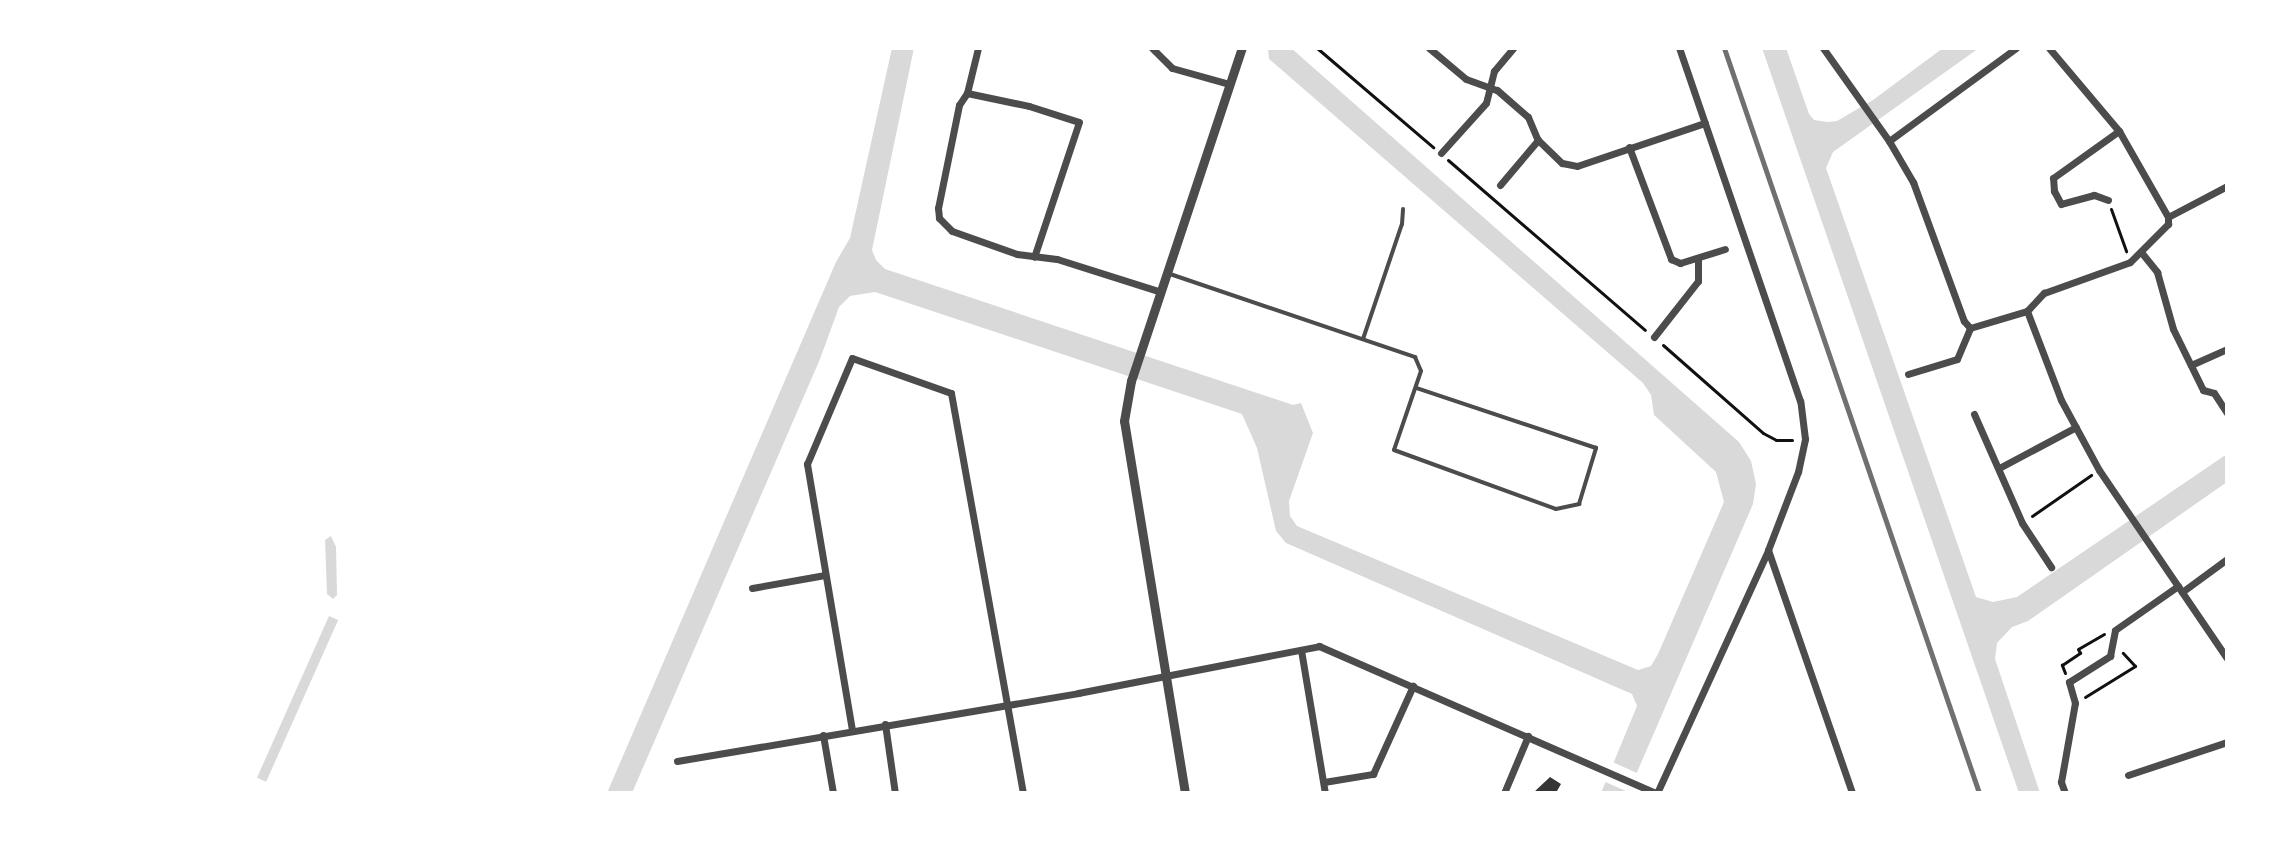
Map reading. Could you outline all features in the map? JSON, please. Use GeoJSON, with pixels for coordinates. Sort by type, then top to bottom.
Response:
{"type":"FeatureCollection","features":[{"type":"Feature","properties":{"kind":"street"},"geometry":{"type":"LineString","coordinates":[[978,48],[967,93],[959,105],[938,208],[939,218],[952,231],[1034,257],[1057,259],[1161,292]]}},
{"type":"Feature","properties":{"kind":"street"},"geometry":{"type":"LineString","coordinates":[[1152,48],[1172,68],[1229,84]]}},
{"type":"Feature","properties":{"kind":"street"},"geometry":{"type":"LineString","coordinates":[[1185,793],[1124,421],[1131,381],[1242,48]]}},
{"type":"Feature","properties":{"kind":"street"},"geometry":{"type":"LineString","coordinates":[[1429,48],[1466,79],[1490,87],[1528,117],[1538,140],[1568,166],[1705,123]]}},
{"type":"Feature","properties":{"kind":"street"},"geometry":{"type":"LineString","coordinates":[[1441,153],[1486,103],[1494,71],[1513,48]]}},
{"type":"Feature","properties":{"kind":"street"},"geometry":{"type":"LineString","coordinates":[[677,761],[1166,677],[1319,646],[1656,793],[1768,550],[1798,472],[1805,439],[1800,401],[1679,48]]}},
{"type":"Feature","properties":{"kind":"street"},"geometry":{"type":"LineString","coordinates":[[1823,48],[1889,141],[1922,200],[1964,321],[1970,328]]}},
{"type":"Feature","properties":{"kind":"street"},"geometry":{"type":"LineString","coordinates":[[1889,141],[2016,48]]}},
{"type":"Feature","properties":{"kind":"street"},"geometry":{"type":"LineString","coordinates":[[1970,328],[2027,311],[2044,293],[2130,262],[2168,224],[2168,217],[2119,131],[2049,48]]}},
{"type":"Feature","properties":{"kind":"street"},"geometry":{"type":"LineString","coordinates":[[967,93],[1029,106],[1079,122],[1034,257]]}},
{"type":"Feature","properties":{"kind":"street"},"geometry":{"type":"LineString","coordinates":[[2108,200],[2094,195],[2061,204],[2054,191],[2053,178],[2119,131]]}},
{"type":"Feature","properties":{"kind":"street"},"geometry":{"type":"LineString","coordinates":[[1500,185],[1538,140]]}},
{"type":"Feature","properties":{"kind":"street"},"geometry":{"type":"LineString","coordinates":[[1629,147],[1667,256],[1680,263],[1725,249]]}},
{"type":"Feature","properties":{"kind":"street"},"geometry":{"type":"LineString","coordinates":[[2168,217],[2227,186]]}},
{"type":"Feature","properties":{"kind":"street"},"geometry":{"type":"LineString","coordinates":[[2141,252],[2157,272],[2173,329],[2203,390],[2214,393],[2227,413]]}},
{"type":"Feature","properties":{"kind":"street"},"geometry":{"type":"LineString","coordinates":[[1654,337],[1698,281],[1698,258]]}},
{"type":"Feature","properties":{"kind":"street"},"geometry":{"type":"LineString","coordinates":[[2027,311],[2061,400],[2099,470],[2227,658]]}},
{"type":"Feature","properties":{"kind":"street"},"geometry":{"type":"LineString","coordinates":[[1908,374],[1957,359],[1970,328]]}},
{"type":"Feature","properties":{"kind":"street"},"geometry":{"type":"LineString","coordinates":[[2191,365],[2227,349]]}},
{"type":"Feature","properties":{"kind":"street"},"geometry":{"type":"LineString","coordinates":[[852,730],[807,464],[852,358],[951,393],[1023,793]]}},
{"type":"Feature","properties":{"kind":"street"},"geometry":{"type":"LineString","coordinates":[[1974,414],[2022,523],[2051,567]]}},
{"type":"Feature","properties":{"kind":"street"},"geometry":{"type":"LineString","coordinates":[[1999,468],[2076,427]]}},
{"type":"Feature","properties":{"kind":"street"},"geometry":{"type":"LineString","coordinates":[[1768,550],[1852,793]]}},
{"type":"Feature","properties":{"kind":"street"},"geometry":{"type":"LineString","coordinates":[[2065,793],[2061,782],[2075,703],[2069,682],[2110,656],[2115,630],[2227,559]]}},
{"type":"Feature","properties":{"kind":"street"},"geometry":{"type":"LineString","coordinates":[[752,588],[825,575]]}},
{"type":"Feature","properties":{"kind":"street"},"geometry":{"type":"LineString","coordinates":[[1301,650],[1325,793]]}},
{"type":"Feature","properties":{"kind":"street"},"geometry":{"type":"LineString","coordinates":[[1324,782],[1373,774],[1413,686]]}},
{"type":"Feature","properties":{"kind":"street"},"geometry":{"type":"LineString","coordinates":[[885,724],[895,793]]}},
{"type":"Feature","properties":{"kind":"street"},"geometry":{"type":"LineString","coordinates":[[823,735],[833,793]]}},
{"type":"Feature","properties":{"kind":"street"},"geometry":{"type":"LineString","coordinates":[[1504,793],[1528,736]]}},
{"type":"Feature","properties":{"kind":"street"},"geometry":{"type":"LineString","coordinates":[[2128,775],[2227,742]]}},
{"type":"Feature","properties":{"kind":"lane"},"geometry":{"type":"LineString","coordinates":[[1363,339],[1402,224],[1403,209]]}},
{"type":"Feature","properties":{"kind":"lane"},"geometry":{"type":"LineString","coordinates":[[1167,273],[1415,357],[1421,371],[1394,450],[1556,509],[1579,504],[1596,448],[1417,388]]}},
{"type":"Feature","properties":{"kind":"path"},"geometry":{"type":"LineString","coordinates":[[1317,48],[1763,433],[1776,440],[1805,439]]}},
{"type":"Feature","properties":{"kind":"path"},"geometry":{"type":"LineString","coordinates":[[2108,200],[2130,262]]}},
{"type":"Feature","properties":{"kind":"path"},"geometry":{"type":"LineString","coordinates":[[2022,523],[2099,470]]}},
{"type":"Feature","properties":{"kind":"path"},"geometry":{"type":"LineString","coordinates":[[2069,682],[2062,665],[2080,653],[2078,649],[2115,630]]}},
{"type":"Feature","properties":{"kind":"path"},"geometry":{"type":"LineString","coordinates":[[2075,703],[2135,666],[2113,643]]}},
{"type":"Feature","properties":{"kind":"shaded area"},"geometry":{"type":"Polygon","coordinates":[[[892,48],[914,48],[872,250],[876,260],[885,269],[1293,405],[1301,403],[1313,433],[1289,501],[1290,516],[1297,526],[1638,670],[1651,666],[1658,654],[1724,502],[1716,472],[1654,415],[1651,395],[1643,383],[1269,59],[1268,48],[1291,48],[1739,442],[1751,461],[1756,484],[1753,504],[1628,793],[1601,793],[1637,706],[1632,694],[1286,543],[1276,531],[1257,448],[1242,414],[875,292],[850,296],[839,307],[820,359],[632,793],[607,793],[836,262],[850,238],[892,48]]]}},
{"type":"Feature","properties":{"kind":"shaded area"},"geometry":{"type":"Polygon","coordinates":[[[1762,48],[1786,48],[1809,114],[1814,120],[1827,122],[1837,121],[1873,100],[1943,48],[1979,48],[1833,152],[1826,168],[1976,597],[1993,602],[2017,597],[2227,454],[2227,482],[2028,621],[2012,627],[1997,643],[1995,659],[2040,793],[2019,793],[1762,48]]]}},
{"type":"Feature","properties":{"kind":"shaded area"},"geometry":{"type":"Polygon","coordinates":[[[331,536],[336,547],[337,595],[333,599],[327,594],[325,540],[331,536]]]}},
{"type":"Feature","properties":{"kind":"shaded area"},"geometry":{"type":"Polygon","coordinates":[[[329,616],[338,620],[266,782],[257,778],[329,616]]]}},
{"type":"Feature","properties":{"kind":"pier"},"geometry":{"type":"Polygon","coordinates":[[[1610,761],[1641,775],[1633,793],[1601,780],[1610,761]]]}},
{"type":"Feature","properties":{"kind":"building"},"geometry":{"type":"Polygon","coordinates":[[[1550,777],[1561,784],[1557,791],[1561,793],[1533,793],[1550,777]]]}},
{"type":"Feature","properties":{"kind":"railway"},"geometry":{"type":"LineString","coordinates":[[1724,48],[1979,793]]}}]}
